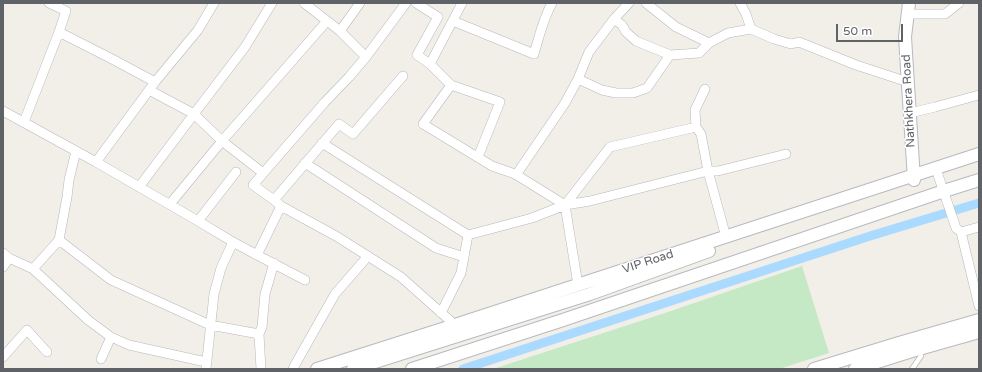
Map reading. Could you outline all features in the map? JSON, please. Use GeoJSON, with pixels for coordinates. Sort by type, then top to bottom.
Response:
{"type":"FeatureCollection","features":[{"type":"Feature","properties":{"kind":"main road","name":"Nathkhera Road"},"geometry":{"type":"LineString","coordinates":[[909,9],[906,37],[913,178]]}},
{"type":"Feature","properties":{"kind":"main road","name":"VIP Road"},"geometry":{"type":"LineString","coordinates":[[353,369],[590,294],[979,154]]}},
{"type":"Feature","properties":{"kind":"main road","name":"VIP Road"},"geometry":{"type":"LineString","coordinates":[[317,369],[726,237],[913,178],[979,159]]}},
{"type":"Feature","properties":{"kind":"main road"},"geometry":{"type":"LineString","coordinates":[[412,369],[567,319],[979,180]]}},
{"type":"Feature","properties":{"kind":"main road"},"geometry":{"type":"LineString","coordinates":[[814,369],[979,320]]}},
{"type":"Feature","properties":{"kind":"main road"},"geometry":{"type":"LineString","coordinates":[[855,369],[979,332]]}},
{"type":"Feature","properties":{"kind":"street"},"geometry":{"type":"LineString","coordinates":[[49,3],[66,11]]}},
{"type":"Feature","properties":{"kind":"street"},"geometry":{"type":"LineString","coordinates":[[24,122],[70,3]]}},
{"type":"Feature","properties":{"kind":"street"},"geometry":{"type":"LineString","coordinates":[[96,162],[155,82],[198,30],[214,3]]}},
{"type":"Feature","properties":{"kind":"street"},"geometry":{"type":"LineString","coordinates":[[139,187],[245,47],[272,3]]}},
{"type":"Feature","properties":{"kind":"street"},"geometry":{"type":"LineString","coordinates":[[304,3],[340,31],[366,57]]}},
{"type":"Feature","properties":{"kind":"street"},"geometry":{"type":"LineString","coordinates":[[340,31],[360,3]]}},
{"type":"Feature","properties":{"kind":"street"},"geometry":{"type":"LineString","coordinates":[[406,3],[366,57],[253,185],[278,203],[336,236],[401,277],[455,325]]}},
{"type":"Feature","properties":{"kind":"street"},"geometry":{"type":"LineString","coordinates":[[416,3],[438,17],[417,55],[430,64],[451,85],[500,102],[478,157]]}},
{"type":"Feature","properties":{"kind":"street"},"geometry":{"type":"LineString","coordinates":[[430,64],[462,3]]}},
{"type":"Feature","properties":{"kind":"street"},"geometry":{"type":"LineString","coordinates":[[453,21],[534,54],[541,27],[552,3]]}},
{"type":"Feature","properties":{"kind":"street"},"geometry":{"type":"LineString","coordinates":[[516,176],[565,103],[578,79],[589,52],[614,19],[629,3]]}},
{"type":"Feature","properties":{"kind":"street"},"geometry":{"type":"LineString","coordinates":[[646,3],[676,27],[709,43]]}},
{"type":"Feature","properties":{"kind":"street"},"geometry":{"type":"LineString","coordinates":[[740,3],[746,14],[751,29]]}},
{"type":"Feature","properties":{"kind":"street"},"geometry":{"type":"LineString","coordinates":[[909,9],[945,14],[959,3]]}},
{"type":"Feature","properties":{"kind":"street"},"geometry":{"type":"LineString","coordinates":[[614,19],[622,25],[626,32],[636,41],[670,55],[699,53],[709,43],[728,33],[751,29],[774,39],[791,44],[800,42],[856,65],[908,82]]}},
{"type":"Feature","properties":{"kind":"street"},"geometry":{"type":"LineString","coordinates":[[170,204],[222,141],[327,21]]}},
{"type":"Feature","properties":{"kind":"street"},"geometry":{"type":"LineString","coordinates":[[59,32],[155,82]]}},
{"type":"Feature","properties":{"kind":"street"},"geometry":{"type":"LineString","coordinates":[[578,79],[602,90],[616,93],[633,93],[647,88],[670,55]]}},
{"type":"Feature","properties":{"kind":"street"},"geometry":{"type":"LineString","coordinates":[[257,254],[278,203],[305,163],[339,124],[353,134],[403,76]]}},
{"type":"Feature","properties":{"kind":"street"},"geometry":{"type":"LineString","coordinates":[[451,85],[423,124],[492,166],[516,176],[564,205]]}},
{"type":"Feature","properties":{"kind":"street"},"geometry":{"type":"LineString","coordinates":[[705,89],[695,110],[696,127],[701,134],[708,172],[726,237]]}},
{"type":"Feature","properties":{"kind":"street"},"geometry":{"type":"LineString","coordinates":[[149,90],[194,114],[222,141],[263,173]]}},
{"type":"Feature","properties":{"kind":"street"},"geometry":{"type":"LineString","coordinates":[[910,113],[979,95]]}},
{"type":"Feature","properties":{"kind":"street"},"geometry":{"type":"LineString","coordinates":[[3,111],[170,204],[233,242],[305,280]]}},
{"type":"Feature","properties":{"kind":"street"},"geometry":{"type":"LineString","coordinates":[[578,285],[564,205],[610,147],[696,127]]}},
{"type":"Feature","properties":{"kind":"street"},"geometry":{"type":"LineString","coordinates":[[322,143],[468,235],[532,218],[564,205],[590,201],[786,154]]}},
{"type":"Feature","properties":{"kind":"street"},"geometry":{"type":"LineString","coordinates":[[33,269],[59,240],[69,180],[76,151]]}},
{"type":"Feature","properties":{"kind":"street"},"geometry":{"type":"LineString","coordinates":[[305,163],[436,248],[464,258]]}},
{"type":"Feature","properties":{"kind":"street"},"geometry":{"type":"LineString","coordinates":[[198,221],[236,172]]}},
{"type":"Feature","properties":{"kind":"street"},"geometry":{"type":"LineString","coordinates":[[937,172],[958,230],[979,306]]}},
{"type":"Feature","properties":{"kind":"street"},"geometry":{"type":"LineString","coordinates":[[958,230],[979,228]]}},
{"type":"Feature","properties":{"kind":"street"},"geometry":{"type":"LineString","coordinates":[[441,313],[461,273],[468,235]]}},
{"type":"Feature","properties":{"kind":"street"},"geometry":{"type":"LineString","coordinates":[[59,240],[112,280],[210,325],[259,334]]}},
{"type":"Feature","properties":{"kind":"street"},"geometry":{"type":"LineString","coordinates":[[3,267],[6,256],[33,269],[88,320],[111,337],[128,345],[206,365],[214,294],[221,268],[233,242]]}},
{"type":"Feature","properties":{"kind":"street"},"geometry":{"type":"LineString","coordinates":[[293,369],[335,294],[368,256]]}},
{"type":"Feature","properties":{"kind":"street"},"geometry":{"type":"LineString","coordinates":[[261,369],[259,334],[262,327],[265,294],[274,263]]}},
{"type":"Feature","properties":{"kind":"street"},"geometry":{"type":"LineString","coordinates":[[3,357],[27,330],[47,352]]}},
{"type":"Feature","properties":{"kind":"street"},"geometry":{"type":"LineString","coordinates":[[101,359],[111,337]]}},
{"type":"Feature","properties":{"kind":"lane"},"geometry":{"type":"LineString","coordinates":[[912,369],[921,356],[920,349]]}},
{"type":"Feature","properties":{"kind":"green space"},"geometry":{"type":"Polygon","coordinates":[[[802,266],[829,353],[779,369],[493,369],[668,312],[802,266]]]}},
{"type":"Feature","properties":{"kind":"waterway"},"geometry":{"type":"LineString","coordinates":[[463,369],[870,236],[979,203]]}}]}
